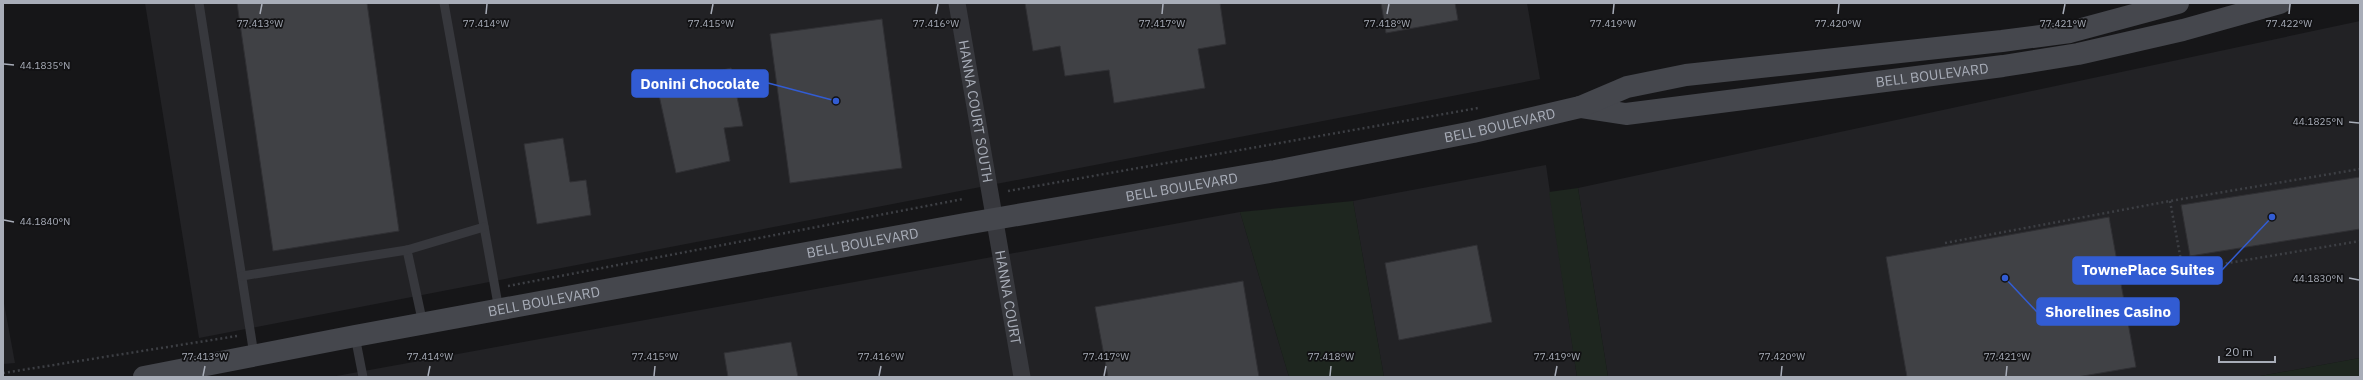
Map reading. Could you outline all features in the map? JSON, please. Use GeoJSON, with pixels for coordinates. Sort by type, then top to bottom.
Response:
{"type":"FeatureCollection","features":[{"type":"Feature","properties":{"kind":"main road","name":"BELL BOULEVARD"},"geometry":{"type":"LineString","coordinates":[[144,377],[167,375],[254,355],[994,219],[1275,171],[1473,132],[1580,107],[1627,87],[1686,75],[2002,41],[2070,32],[2154,6],[2178,3]]}},
{"type":"Feature","properties":{"kind":"main road","name":"BELL BOULEVARD"},"geometry":{"type":"LineString","coordinates":[[1580,107],[1626,114],[2003,66],[2086,52],[2183,30],[2280,3]]}},
{"type":"Feature","properties":{"kind":"street","name":"HANNA COURT SOUTH"},"geometry":{"type":"LineString","coordinates":[[958,3],[994,219]]}},
{"type":"Feature","properties":{"kind":"street","name":"HANNA COURT"},"geometry":{"type":"LineString","coordinates":[[994,219],[1022,377]]}},
{"type":"Feature","properties":{"kind":"lane"},"geometry":{"type":"LineString","coordinates":[[199,3],[254,355]]}},
{"type":"Feature","properties":{"kind":"lane"},"geometry":{"type":"LineString","coordinates":[[444,3],[499,310]]}},
{"type":"Feature","properties":{"kind":"lane"},"geometry":{"type":"LineString","coordinates":[[242,276],[407,250],[484,227]]}},
{"type":"Feature","properties":{"kind":"lane"},"geometry":{"type":"LineString","coordinates":[[407,250],[423,324]]}},
{"type":"Feature","properties":{"kind":"lane"},"geometry":{"type":"LineString","coordinates":[[355,336],[363,377]]}},
{"type":"Feature","properties":{"kind":"path"},"geometry":{"type":"LineString","coordinates":[[1006,191],[1484,107]]}},
{"type":"Feature","properties":{"kind":"path"},"geometry":{"type":"LineString","coordinates":[[1945,243],[2170,201],[2360,169]]}},
{"type":"Feature","properties":{"kind":"path"},"geometry":{"type":"LineString","coordinates":[[2170,201],[2182,266],[2210,266],[2360,241]]}},
{"type":"Feature","properties":{"kind":"shaded area"},"geometry":{"type":"Polygon","coordinates":[[[145,3],[1527,3],[1540,79],[199,338],[145,3]]]}},
{"type":"Feature","properties":{"kind":"shaded area"},"geometry":{"type":"Polygon","coordinates":[[[2360,21],[2360,358],[2255,377],[1608,377],[1578,188],[2360,21]]]}},
{"type":"Feature","properties":{"kind":"shaded area"},"geometry":{"type":"Polygon","coordinates":[[[1546,165],[1577,377],[1384,377],[1353,201],[1546,165]]]}},
{"type":"Feature","properties":{"kind":"shaded area"},"geometry":{"type":"Polygon","coordinates":[[[1578,188],[1608,377],[1577,377],[1549,192],[1578,188]]]}},
{"type":"Feature","properties":{"kind":"shaded area"},"geometry":{"type":"Polygon","coordinates":[[[1353,201],[1384,377],[1289,377],[1240,212],[1353,201]]]}},
{"type":"Feature","properties":{"kind":"shaded area"},"geometry":{"type":"Polygon","coordinates":[[[1240,212],[1289,377],[331,377],[1240,212]]]}},
{"type":"Feature","properties":{"kind":"shaded area"},"geometry":{"type":"Polygon","coordinates":[[[3,298],[15,363],[3,364],[3,298]]]}},
{"type":"Feature","properties":{"kind":"shaded area"},"geometry":{"type":"Polygon","coordinates":[[[2360,358],[2360,377],[2255,377],[2360,358]]]}},
{"type":"Feature","properties":{"kind":"building"},"geometry":{"type":"Polygon","coordinates":[[[237,3],[367,3],[399,231],[273,251],[237,3]]]}},
{"type":"Feature","properties":{"kind":"building"},"geometry":{"type":"Polygon","coordinates":[[[1025,3],[1220,3],[1226,44],[1198,49],[1205,88],[1114,103],[1109,70],[1065,76],[1060,46],[1033,51],[1025,3]]]}},
{"type":"Feature","properties":{"kind":"building"},"geometry":{"type":"Polygon","coordinates":[[[1381,3],[1455,3],[1458,20],[1386,33],[1381,3]]]}},
{"type":"Feature","properties":{"kind":"building"},"geometry":{"type":"Polygon","coordinates":[[[882,19],[902,168],[790,183],[770,34],[882,19]]]}},
{"type":"Feature","properties":{"kind":"building"},"geometry":{"type":"Polygon","coordinates":[[[731,68],[743,126],[724,128],[730,161],[676,173],[657,86],[731,68]]]}},
{"type":"Feature","properties":{"kind":"building"},"geometry":{"type":"Polygon","coordinates":[[[563,138],[570,182],[586,180],[591,215],[537,224],[524,144],[563,138]]]}},
{"type":"Feature","properties":{"kind":"building"},"geometry":{"type":"Polygon","coordinates":[[[2360,177],[2360,229],[2190,256],[2181,205],[2360,177]]]}},
{"type":"Feature","properties":{"kind":"building"},"geometry":{"type":"Polygon","coordinates":[[[2109,217],[2136,367],[2077,377],[1907,377],[1886,257],[2109,217]]]}},
{"type":"Feature","properties":{"kind":"building"},"geometry":{"type":"Polygon","coordinates":[[[1477,245],[1492,322],[1399,340],[1385,263],[1477,245]]]}},
{"type":"Feature","properties":{"kind":"building"},"geometry":{"type":"Polygon","coordinates":[[[1243,281],[1259,377],[1108,377],[1095,307],[1243,281]]]}},
{"type":"Feature","properties":{"kind":"building"},"geometry":{"type":"Polygon","coordinates":[[[791,342],[798,377],[728,377],[724,353],[791,342]]]}},
{"type":"Feature","properties":{"kind":"place","name":"Donini Chocolate"},"geometry":{"type":"Point","coordinates":[836,101]}},
{"type":"Feature","properties":{"kind":"place","name":"TownePlace Suites"},"geometry":{"type":"Point","coordinates":[2272,217]}},
{"type":"Feature","properties":{"kind":"place","name":"Shorelines Casino"},"geometry":{"type":"Point","coordinates":[2005,278]}}]}
